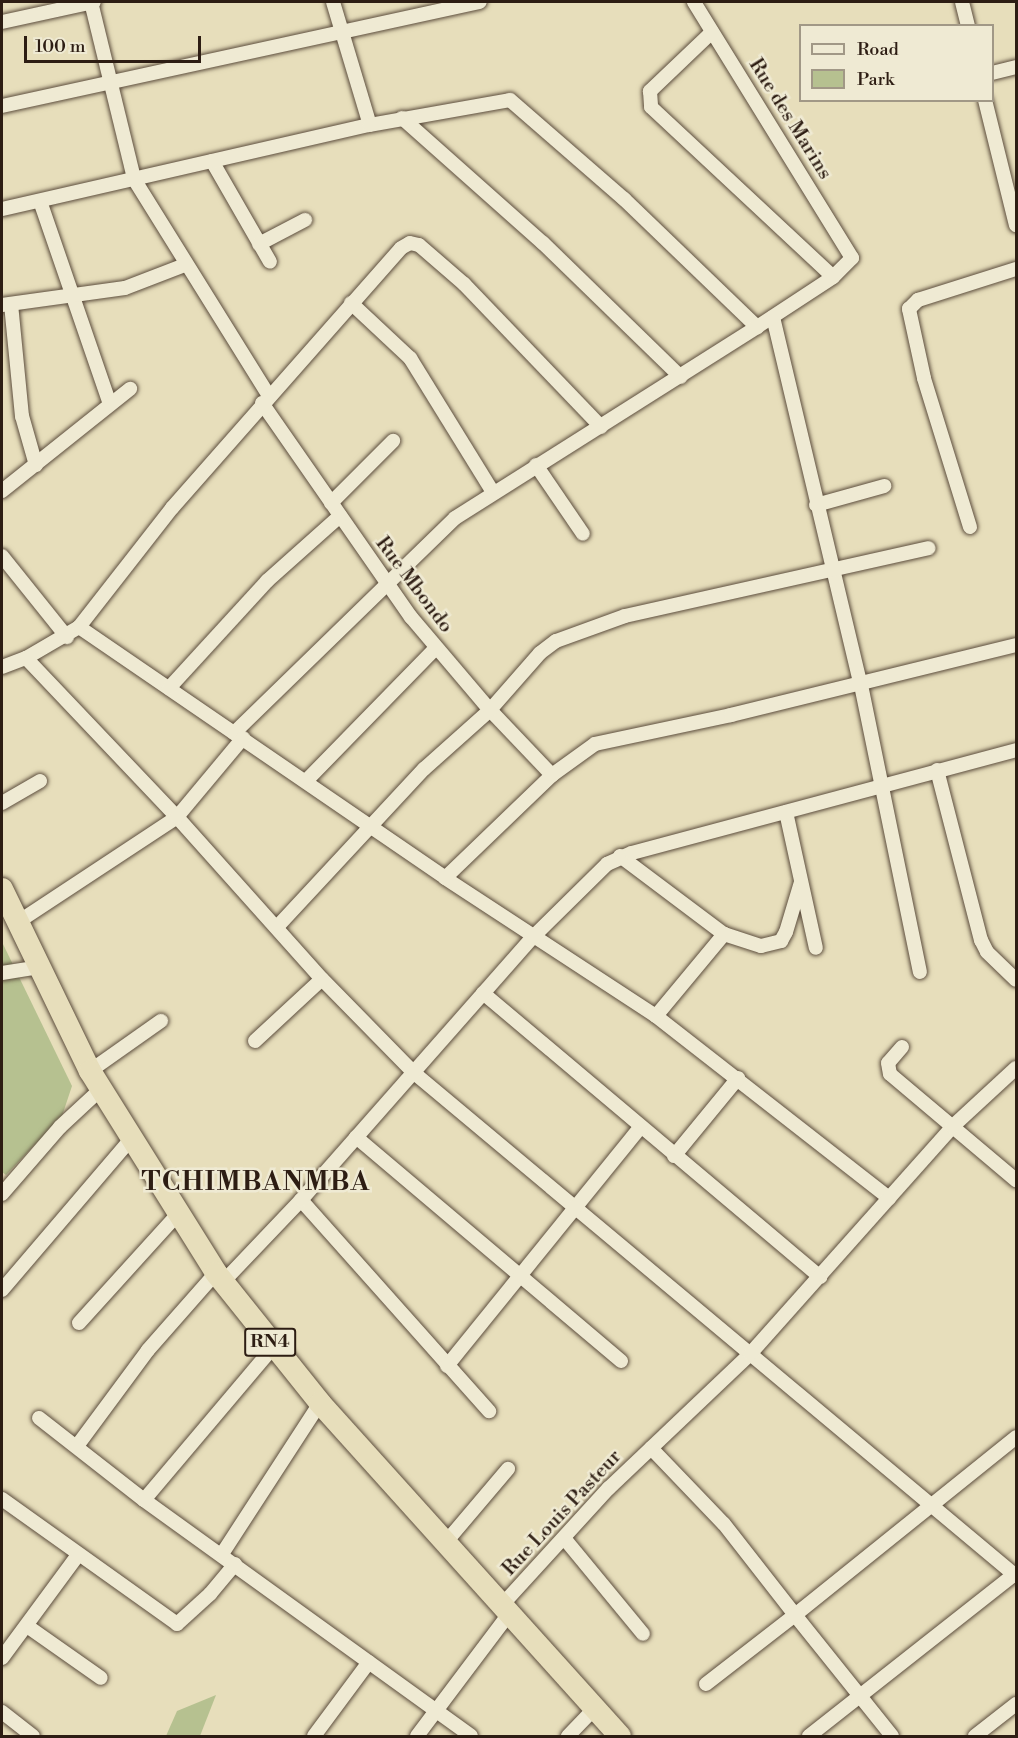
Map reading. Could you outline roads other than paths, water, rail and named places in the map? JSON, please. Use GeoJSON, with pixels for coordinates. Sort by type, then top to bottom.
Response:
{"type":"FeatureCollection","features":[{"type":"Feature","properties":{"kind":"highway","name":"RN4"},"geometry":{"type":"LineString","coordinates":[[2,889],[95,1080],[177,1215],[220,1277],[320,1403],[620,1737]]}},
{"type":"Feature","properties":{"kind":"street"},"geometry":{"type":"LineString","coordinates":[[2,22],[92,2]]}},
{"type":"Feature","properties":{"kind":"street","name":"Rue Mbondo"},"geometry":{"type":"LineString","coordinates":[[92,2],[134,179],[185,265],[331,503],[386,583],[436,648],[490,710],[552,775]]}},
{"type":"Feature","properties":{"kind":"street"},"geometry":{"type":"LineString","coordinates":[[333,2],[370,124]]}},
{"type":"Feature","properties":{"kind":"street"},"geometry":{"type":"LineString","coordinates":[[2,106],[480,2]]}},
{"type":"Feature","properties":{"kind":"street","name":"Rue des Marins"},"geometry":{"type":"LineString","coordinates":[[694,2],[852,258],[833,277]]}},
{"type":"Feature","properties":{"kind":"street"},"geometry":{"type":"LineString","coordinates":[[962,2],[968,24]]}},
{"type":"Feature","properties":{"kind":"street"},"geometry":{"type":"LineString","coordinates":[[18,922],[177,818],[238,736],[386,583],[451,522],[492,491],[681,377],[833,277],[651,107],[650,91],[712,32]]}},
{"type":"Feature","properties":{"kind":"street"},"geometry":{"type":"LineString","coordinates":[[994,73],[1017,67]]}},
{"type":"Feature","properties":{"kind":"street"},"geometry":{"type":"LineString","coordinates":[[2,209],[370,124],[502,99],[518,103],[757,327]]}},
{"type":"Feature","properties":{"kind":"street"},"geometry":{"type":"LineString","coordinates":[[986,102],[1017,225]]}},
{"type":"Feature","properties":{"kind":"street"},"geometry":{"type":"LineString","coordinates":[[402,118],[551,251],[681,377]]}},
{"type":"Feature","properties":{"kind":"street"},"geometry":{"type":"LineString","coordinates":[[212,161],[270,262]]}},
{"type":"Feature","properties":{"kind":"street"},"geometry":{"type":"LineString","coordinates":[[40,201],[110,404]]}},
{"type":"Feature","properties":{"kind":"street"},"geometry":{"type":"LineString","coordinates":[[259,243],[305,220]]}},
{"type":"Feature","properties":{"kind":"street"},"geometry":{"type":"LineString","coordinates":[[2,667],[26,658],[67,637],[78,627],[172,508],[351,303],[401,248],[410,243],[419,245],[473,292],[601,427]]}},
{"type":"Feature","properties":{"kind":"street"},"geometry":{"type":"LineString","coordinates":[[36,465],[22,416],[6,304],[74,297],[125,288],[185,265]]}},
{"type":"Feature","properties":{"kind":"street"},"geometry":{"type":"LineString","coordinates":[[970,527],[924,378],[909,309],[918,300],[1017,269]]}},
{"type":"Feature","properties":{"kind":"street"},"geometry":{"type":"LineString","coordinates":[[351,303],[410,358],[492,491]]}},
{"type":"Feature","properties":{"kind":"street"},"geometry":{"type":"LineString","coordinates":[[773,317],[831,569],[861,685],[920,972]]}},
{"type":"Feature","properties":{"kind":"street"},"geometry":{"type":"LineString","coordinates":[[2,490],[130,389]]}},
{"type":"Feature","properties":{"kind":"street"},"geometry":{"type":"LineString","coordinates":[[331,503],[393,441]]}},
{"type":"Feature","properties":{"kind":"street"},"geometry":{"type":"LineString","coordinates":[[536,465],[583,534]]}},
{"type":"Feature","properties":{"kind":"street"},"geometry":{"type":"LineString","coordinates":[[816,505],[885,486]]}},
{"type":"Feature","properties":{"kind":"street"},"geometry":{"type":"LineString","coordinates":[[169,688],[267,581],[340,516]]}},
{"type":"Feature","properties":{"kind":"street"},"geometry":{"type":"LineString","coordinates":[[277,927],[424,769],[490,710],[540,653],[556,641],[625,616],[928,548]]}},
{"type":"Feature","properties":{"kind":"street"},"geometry":{"type":"LineString","coordinates":[[2,556],[67,637]]}},
{"type":"Feature","properties":{"kind":"street"},"geometry":{"type":"LineString","coordinates":[[78,627],[445,878],[656,1016],[889,1198]]}},
{"type":"Feature","properties":{"kind":"street"},"geometry":{"type":"LineString","coordinates":[[445,878],[552,775],[595,744],[861,685],[1017,645]]}},
{"type":"Feature","properties":{"kind":"street"},"geometry":{"type":"LineString","coordinates":[[306,781],[436,648]]}},
{"type":"Feature","properties":{"kind":"street"},"geometry":{"type":"LineString","coordinates":[[26,658],[177,818],[322,979],[413,1072],[573,1209],[1016,1575],[809,1737]]}},
{"type":"Feature","properties":{"kind":"street"},"geometry":{"type":"LineString","coordinates":[[77,1446],[147,1350],[301,1200],[534,936],[620,856],[882,784],[1017,750]]}},
{"type":"Feature","properties":{"kind":"street"},"geometry":{"type":"LineString","coordinates":[[937,770],[981,940],[987,952],[1017,980]]}},
{"type":"Feature","properties":{"kind":"street"},"geometry":{"type":"LineString","coordinates":[[2,803],[40,781]]}},
{"type":"Feature","properties":{"kind":"street"},"geometry":{"type":"LineString","coordinates":[[786,812],[816,948]]}},
{"type":"Feature","properties":{"kind":"street"},"geometry":{"type":"LineString","coordinates":[[620,856],[724,934],[761,946],[781,940],[801,882]]}},
{"type":"Feature","properties":{"kind":"street"},"geometry":{"type":"LineString","coordinates":[[656,1016],[724,934]]}},
{"type":"Feature","properties":{"kind":"street"},"geometry":{"type":"LineString","coordinates":[[2,974],[38,967]]}},
{"type":"Feature","properties":{"kind":"street"},"geometry":{"type":"LineString","coordinates":[[255,1041],[322,979]]}},
{"type":"Feature","properties":{"kind":"street"},"geometry":{"type":"LineString","coordinates":[[483,993],[640,1128],[820,1277]]}},
{"type":"Feature","properties":{"kind":"street"},"geometry":{"type":"LineString","coordinates":[[3,1190],[60,1127],[95,1080],[161,1021]]}},
{"type":"Feature","properties":{"kind":"street"},"geometry":{"type":"LineString","coordinates":[[902,1047],[888,1063],[890,1074],[1017,1180]]}},
{"type":"Feature","properties":{"kind":"street","name":"Rue Louis Pasteur"},"geometry":{"type":"LineString","coordinates":[[417,1737],[505,1610],[564,1538],[651,1448],[750,1354],[952,1127],[1016,1069]]}},
{"type":"Feature","properties":{"kind":"street"},"geometry":{"type":"LineString","coordinates":[[674,1156],[738,1078]]}},
{"type":"Feature","properties":{"kind":"street"},"geometry":{"type":"LineString","coordinates":[[447,1366],[519,1274],[640,1128]]}},
{"type":"Feature","properties":{"kind":"street"},"geometry":{"type":"LineString","coordinates":[[356,1137],[621,1361]]}},
{"type":"Feature","properties":{"kind":"street"},"geometry":{"type":"LineString","coordinates":[[2,1290],[130,1140]]}},
{"type":"Feature","properties":{"kind":"street"},"geometry":{"type":"LineString","coordinates":[[301,1200],[489,1411]]}},
{"type":"Feature","properties":{"kind":"street"},"geometry":{"type":"LineString","coordinates":[[79,1323],[177,1215]]}},
{"type":"Feature","properties":{"kind":"street"},"geometry":{"type":"LineString","coordinates":[[144,1500],[274,1346]]}},
{"type":"Feature","properties":{"kind":"street"},"geometry":{"type":"LineString","coordinates":[[222,1554],[320,1403]]}},
{"type":"Feature","properties":{"kind":"street"},"geometry":{"type":"LineString","coordinates":[[39,1418],[144,1500],[222,1554],[471,1737]]}},
{"type":"Feature","properties":{"kind":"street"},"geometry":{"type":"LineString","coordinates":[[706,1684],[795,1615],[928,1504],[1017,1437]]}},
{"type":"Feature","properties":{"kind":"street"},"geometry":{"type":"LineString","coordinates":[[651,1448],[724,1524],[892,1737]]}},
{"type":"Feature","properties":{"kind":"street"},"geometry":{"type":"LineString","coordinates":[[446,1542],[508,1469]]}},
{"type":"Feature","properties":{"kind":"street"},"geometry":{"type":"LineString","coordinates":[[2,1499],[177,1624],[210,1594],[235,1564]]}},
{"type":"Feature","properties":{"kind":"street"},"geometry":{"type":"LineString","coordinates":[[564,1538],[643,1634]]}},
{"type":"Feature","properties":{"kind":"street"},"geometry":{"type":"LineString","coordinates":[[2,1658],[78,1555]]}},
{"type":"Feature","properties":{"kind":"street"},"geometry":{"type":"LineString","coordinates":[[27,1626],[100,1678]]}},
{"type":"Feature","properties":{"kind":"street"},"geometry":{"type":"LineString","coordinates":[[315,1737],[369,1662]]}},
{"type":"Feature","properties":{"kind":"street"},"geometry":{"type":"LineString","coordinates":[[975,1737],[1017,1704]]}},
{"type":"Feature","properties":{"kind":"street"},"geometry":{"type":"LineString","coordinates":[[568,1737],[595,1708]]}},
{"type":"Feature","properties":{"kind":"street"},"geometry":{"type":"LineString","coordinates":[[2,1712],[33,1737]]}},
{"type":"Feature","properties":{"kind":"district","name":"TCHIMBANMBA"},"geometry":{"type":"Point","coordinates":[256,1183]}}]}
